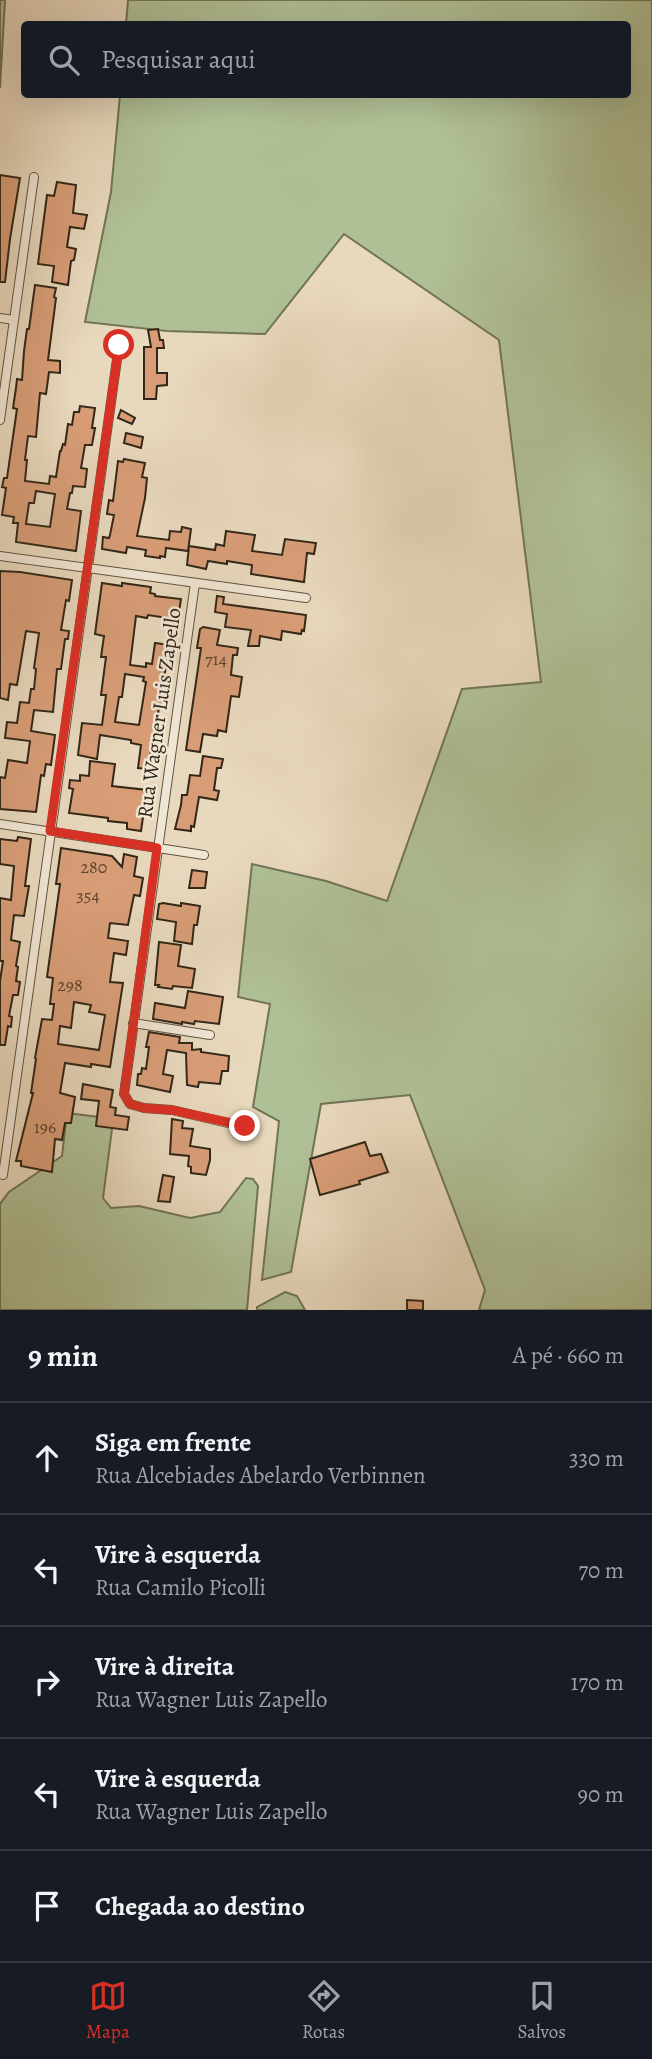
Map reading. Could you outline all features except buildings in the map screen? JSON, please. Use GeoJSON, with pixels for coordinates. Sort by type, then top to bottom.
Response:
{"type":"FeatureCollection","features":[{"type":"Feature","properties":{"kind":"street"},"geometry":{"type":"LineString","coordinates":[[0,421],[34,177]]}},
{"type":"Feature","properties":{"kind":"street"},"geometry":{"type":"LineString","coordinates":[[0,318],[14,320]]}},
{"type":"Feature","properties":{"kind":"street"},"geometry":{"type":"LineString","coordinates":[[3,1175],[119,345]]}},
{"type":"Feature","properties":{"kind":"street"},"geometry":{"type":"LineString","coordinates":[[0,556],[306,598]]}},
{"type":"Feature","properties":{"kind":"street","name":"Rua Wagner Luis Zapello"},"geometry":{"type":"LineString","coordinates":[[195,583],[124,1094],[130,1104],[144,1108],[172,1110],[245,1126]]}},
{"type":"Feature","properties":{"kind":"street"},"geometry":{"type":"LineString","coordinates":[[0,824],[204,855]]}},
{"type":"Feature","properties":{"kind":"street"},"geometry":{"type":"LineString","coordinates":[[133,1023],[210,1035]]}},
{"type":"Feature","properties":{"kind":"green space"},"geometry":{"type":"Polygon","coordinates":[[[0,0],[5,0],[0,88],[0,0]]]}},
{"type":"Feature","properties":{"kind":"green space"},"geometry":{"type":"Polygon","coordinates":[[[128,0],[652,0],[652,1310],[479,1310],[485,1290],[410,1095],[321,1104],[291,1272],[262,1280],[279,1121],[253,1107],[270,1004],[238,997],[252,864],[326,881],[387,901],[462,689],[541,682],[499,340],[344,234],[265,334],[167,331],[85,322],[111,192],[120,98],[631,98],[631,21],[126,21],[128,0]]]}},
{"type":"Feature","properties":{"kind":"green space"},"geometry":{"type":"Polygon","coordinates":[[[67,1113],[99,1117],[112,1129],[103,1198],[111,1208],[139,1206],[190,1218],[220,1212],[246,1178],[253,1179],[258,1186],[247,1310],[0,1310],[0,1204],[9,1192],[62,1156],[67,1113]]]}},
{"type":"Feature","properties":{"kind":"green space"},"geometry":{"type":"Polygon","coordinates":[[[285,1292],[297,1296],[305,1310],[257,1310],[257,1307],[285,1292]]]}},
{"type":"Feature","properties":{"kind":"route"},"geometry":{"type":"LineString","coordinates":[[119,345],[50,831],[157,848],[124,1094],[130,1104],[245,1126]]}}]}
